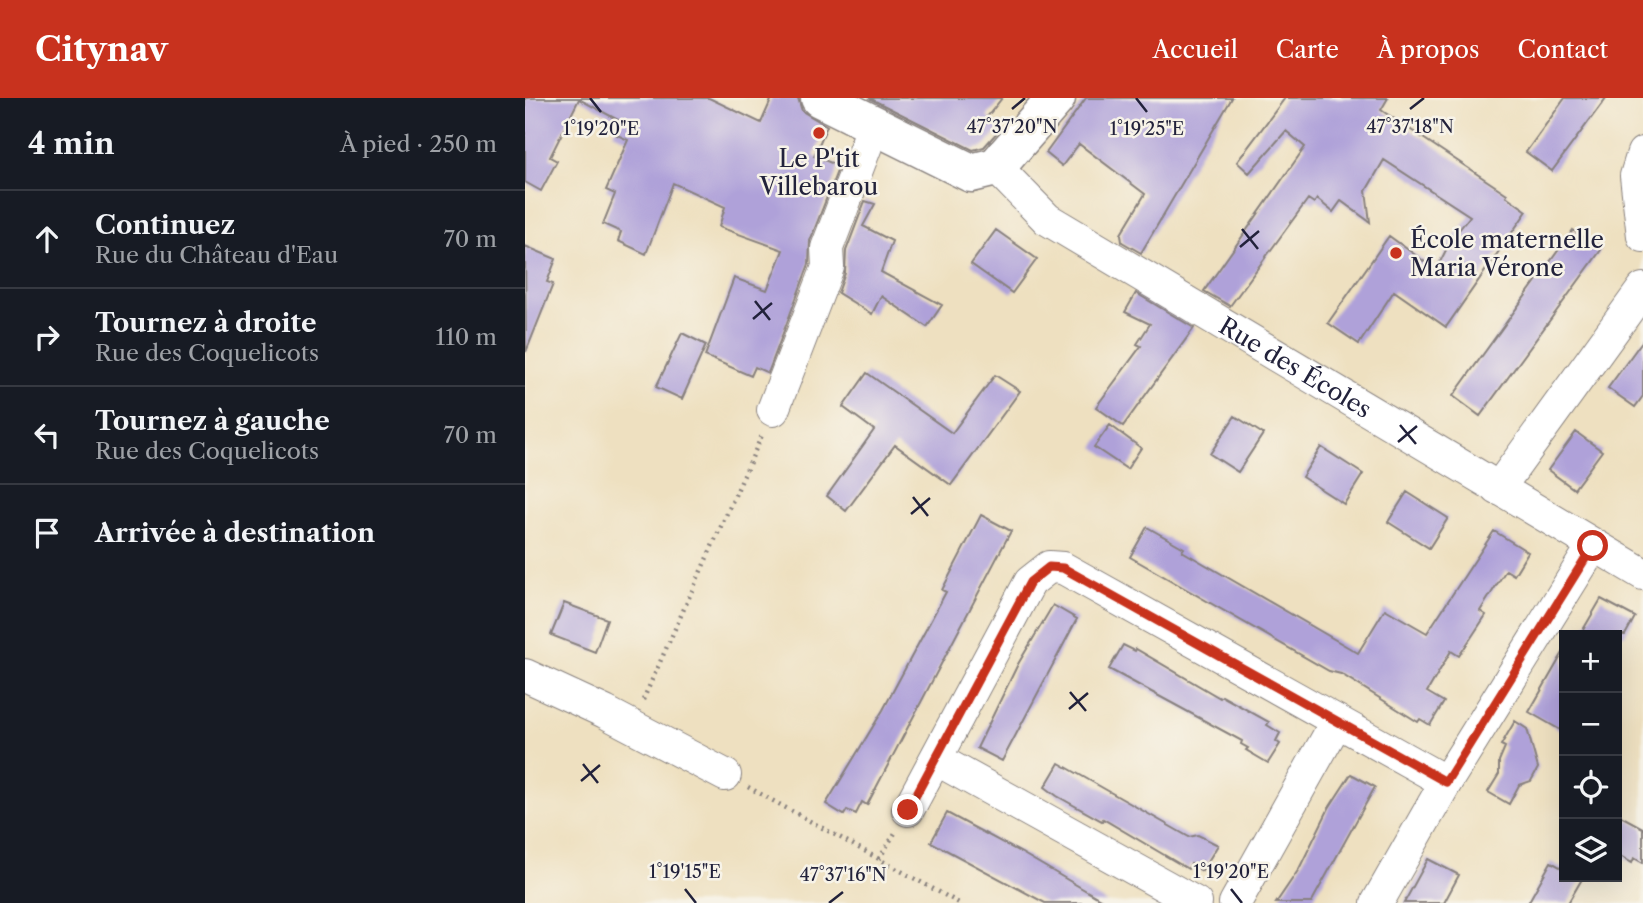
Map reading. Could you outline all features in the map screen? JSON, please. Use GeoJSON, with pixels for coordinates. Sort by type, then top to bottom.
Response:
{"type":"FeatureCollection","features":[{"type":"Feature","properties":{"kind":"street"},"geometry":{"type":"LineString","coordinates":[[820,98],[971,173],[996,167],[1056,98]]}},
{"type":"Feature","properties":{"kind":"street"},"geometry":{"type":"LineString","coordinates":[[773,410],[828,267],[827,248],[874,125]]}},
{"type":"Feature","properties":{"kind":"street"},"geometry":{"type":"LineString","coordinates":[[1643,153],[1636,176],[1643,236]]}},
{"type":"Feature","properties":{"kind":"street","name":"Rue des Écoles"},"geometry":{"type":"LineString","coordinates":[[996,167],[1047,219],[1643,574]]}},
{"type":"Feature","properties":{"kind":"street"},"geometry":{"type":"LineString","coordinates":[[1498,489],[1643,289]]}},
{"type":"Feature","properties":{"kind":"street"},"geometry":{"type":"LineString","coordinates":[[1377,903],[1446,782],[1593,546]]}},
{"type":"Feature","properties":{"kind":"street"},"geometry":{"type":"LineString","coordinates":[[908,810],[1030,582],[1049,567],[1063,568],[1446,782]]}},
{"type":"Feature","properties":{"kind":"street"},"geometry":{"type":"LineString","coordinates":[[525,675],[725,775]]}},
{"type":"Feature","properties":{"kind":"street"},"geometry":{"type":"LineString","coordinates":[[1235,903],[1337,721]]}},
{"type":"Feature","properties":{"kind":"street"},"geometry":{"type":"LineString","coordinates":[[936,759],[1196,903]]}},
{"type":"Feature","properties":{"kind":"path"},"geometry":{"type":"LineString","coordinates":[[631,726],[773,410]]}},
{"type":"Feature","properties":{"kind":"path"},"geometry":{"type":"LineString","coordinates":[[725,775],[959,903]]}},
{"type":"Feature","properties":{"kind":"building"},"geometry":{"type":"Polygon","coordinates":[[[525,98],[709,98],[761,123],[772,98],[798,98],[802,111],[827,126],[814,156],[839,166],[810,241],[809,264],[768,373],[755,367],[751,376],[705,356],[734,278],[767,290],[783,250],[719,227],[725,207],[673,183],[646,254],[618,241],[621,232],[603,224],[615,194],[606,190],[628,140],[613,133],[620,121],[579,99],[550,157],[557,161],[541,191],[525,182],[525,98]]]}},
{"type":"Feature","properties":{"kind":"building"},"geometry":{"type":"Polygon","coordinates":[[[869,98],[1002,98],[987,117],[1001,128],[984,147],[973,150],[869,98]]]}},
{"type":"Feature","properties":{"kind":"building"},"geometry":{"type":"Polygon","coordinates":[[[1086,98],[1232,98],[1141,253],[1122,242],[1121,234],[1145,194],[1079,144],[1062,166],[1046,153],[1086,98]]]}},
{"type":"Feature","properties":{"kind":"building"},"geometry":{"type":"Polygon","coordinates":[[[1285,98],[1388,98],[1381,110],[1507,194],[1506,196],[1527,211],[1446,327],[1394,291],[1359,344],[1328,323],[1389,236],[1436,270],[1451,240],[1470,216],[1384,160],[1366,191],[1370,222],[1341,201],[1333,212],[1317,199],[1314,203],[1308,199],[1230,306],[1204,291],[1305,147],[1286,131],[1249,173],[1237,162],[1285,98]]]}},
{"type":"Feature","properties":{"kind":"building"},"geometry":{"type":"Polygon","coordinates":[[[1565,98],[1606,98],[1552,171],[1526,152],[1565,98]]]}},
{"type":"Feature","properties":{"kind":"building"},"geometry":{"type":"Polygon","coordinates":[[[865,201],[875,204],[863,226],[892,241],[881,272],[942,305],[927,327],[881,296],[872,314],[838,293],[845,273],[846,251],[865,201]]]}},
{"type":"Feature","properties":{"kind":"building"},"geometry":{"type":"Polygon","coordinates":[[[996,230],[1037,259],[1012,293],[971,264],[996,230]]]}},
{"type":"Feature","properties":{"kind":"building"},"geometry":{"type":"Polygon","coordinates":[[[1573,230],[1601,250],[1480,416],[1453,396],[1573,230]]]}},
{"type":"Feature","properties":{"kind":"building"},"geometry":{"type":"Polygon","coordinates":[[[525,246],[556,259],[547,282],[553,284],[526,352],[525,246]]]}},
{"type":"Feature","properties":{"kind":"building"},"geometry":{"type":"Polygon","coordinates":[[[1136,293],[1194,328],[1123,426],[1096,407],[1141,346],[1137,344],[1150,324],[1125,312],[1136,293]]]}},
{"type":"Feature","properties":{"kind":"building"},"geometry":{"type":"Polygon","coordinates":[[[682,333],[706,345],[682,399],[656,387],[682,333]]]}},
{"type":"Feature","properties":{"kind":"building"},"geometry":{"type":"Polygon","coordinates":[[[1643,340],[1643,396],[1635,407],[1608,388],[1643,340]]]}},
{"type":"Feature","properties":{"kind":"building"},"geometry":{"type":"Polygon","coordinates":[[[867,373],[952,433],[995,375],[1020,391],[951,485],[895,445],[846,511],[827,496],[874,430],[843,407],[867,373]]]}},
{"type":"Feature","properties":{"kind":"building"},"geometry":{"type":"Polygon","coordinates":[[[1235,416],[1263,434],[1238,472],[1210,454],[1235,416]]]}},
{"type":"Feature","properties":{"kind":"building"},"geometry":{"type":"Polygon","coordinates":[[[1110,425],[1141,448],[1127,469],[1094,447],[1110,425]]]}},
{"type":"Feature","properties":{"kind":"building"},"geometry":{"type":"Polygon","coordinates":[[[1576,432],[1602,451],[1574,489],[1548,470],[1576,432]]]}},
{"type":"Feature","properties":{"kind":"building"},"geometry":{"type":"Polygon","coordinates":[[[1321,447],[1363,474],[1344,504],[1302,477],[1321,447]]]}},
{"type":"Feature","properties":{"kind":"building"},"geometry":{"type":"Polygon","coordinates":[[[1407,492],[1448,518],[1429,548],[1388,522],[1407,492]]]}},
{"type":"Feature","properties":{"kind":"building"},"geometry":{"type":"Polygon","coordinates":[[[981,515],[1011,531],[867,805],[862,802],[856,814],[847,810],[844,815],[826,804],[883,710],[946,592],[942,590],[981,515]]]}},
{"type":"Feature","properties":{"kind":"building"},"geometry":{"type":"Polygon","coordinates":[[[1147,527],[1184,548],[1182,551],[1358,653],[1385,609],[1427,633],[1494,531],[1528,552],[1514,575],[1506,570],[1480,611],[1486,615],[1459,656],[1451,651],[1427,692],[1444,702],[1430,725],[1420,719],[1418,722],[1341,674],[1329,671],[1130,557],[1147,527]]]}},
{"type":"Feature","properties":{"kind":"building"},"geometry":{"type":"Polygon","coordinates":[[[1601,599],[1635,617],[1625,635],[1622,635],[1622,630],[1583,630],[1601,599]]]}},
{"type":"Feature","properties":{"kind":"building"},"geometry":{"type":"Polygon","coordinates":[[[564,603],[607,619],[595,652],[551,635],[564,603]]]}},
{"type":"Feature","properties":{"kind":"building"},"geometry":{"type":"Polygon","coordinates":[[[1053,605],[1077,619],[1002,761],[977,748],[1018,664],[1053,605]]]}},
{"type":"Feature","properties":{"kind":"building"},"geometry":{"type":"Polygon","coordinates":[[[1123,645],[1135,651],[1136,649],[1220,698],[1222,696],[1269,722],[1267,725],[1280,733],[1276,741],[1280,744],[1268,763],[1246,750],[1248,748],[1241,744],[1242,741],[1109,669],[1123,645]]]}},
{"type":"Feature","properties":{"kind":"building"},"geometry":{"type":"Polygon","coordinates":[[[1559,660],[1559,729],[1529,712],[1559,660]]]}},
{"type":"Feature","properties":{"kind":"building"},"geometry":{"type":"Polygon","coordinates":[[[1515,721],[1527,729],[1538,768],[1531,781],[1519,785],[1509,804],[1488,792],[1499,774],[1499,761],[1505,747],[1501,745],[1515,721]]]}},
{"type":"Feature","properties":{"kind":"building"},"geometry":{"type":"Polygon","coordinates":[[[1059,763],[1189,837],[1198,835],[1218,845],[1202,871],[1191,864],[1188,869],[1045,787],[1059,763]]]}},
{"type":"Feature","properties":{"kind":"building"},"geometry":{"type":"Polygon","coordinates":[[[1351,774],[1375,787],[1311,903],[1276,903],[1299,869],[1329,808],[1351,774]]]}},
{"type":"Feature","properties":{"kind":"building"},"geometry":{"type":"Polygon","coordinates":[[[947,813],[1107,903],[1045,903],[931,842],[947,813]]]}},
{"type":"Feature","properties":{"kind":"building"},"geometry":{"type":"Polygon","coordinates":[[[1622,817],[1643,828],[1643,863],[1634,858],[1632,863],[1622,857],[1622,817]]]}},
{"type":"Feature","properties":{"kind":"building"},"geometry":{"type":"Polygon","coordinates":[[[1428,859],[1459,875],[1444,903],[1404,903],[1428,859]]]}},
{"type":"Feature","properties":{"kind":"building"},"geometry":{"type":"Polygon","coordinates":[[[1551,862],[1559,866],[1559,882],[1580,882],[1568,903],[1528,903],[1551,862]]]}},
{"type":"Feature","properties":{"kind":"place","name":"Le P'tit Villebarou"},"geometry":{"type":"Point","coordinates":[819,133]}},
{"type":"Feature","properties":{"kind":"place","name":"École maternelle Maria Vérone"},"geometry":{"type":"Point","coordinates":[1396,253]}},
{"type":"Feature","properties":{"kind":"route"},"geometry":{"type":"LineString","coordinates":[[908,810],[1030,582],[1049,567],[1063,568],[1446,782],[1593,546]]}}]}
